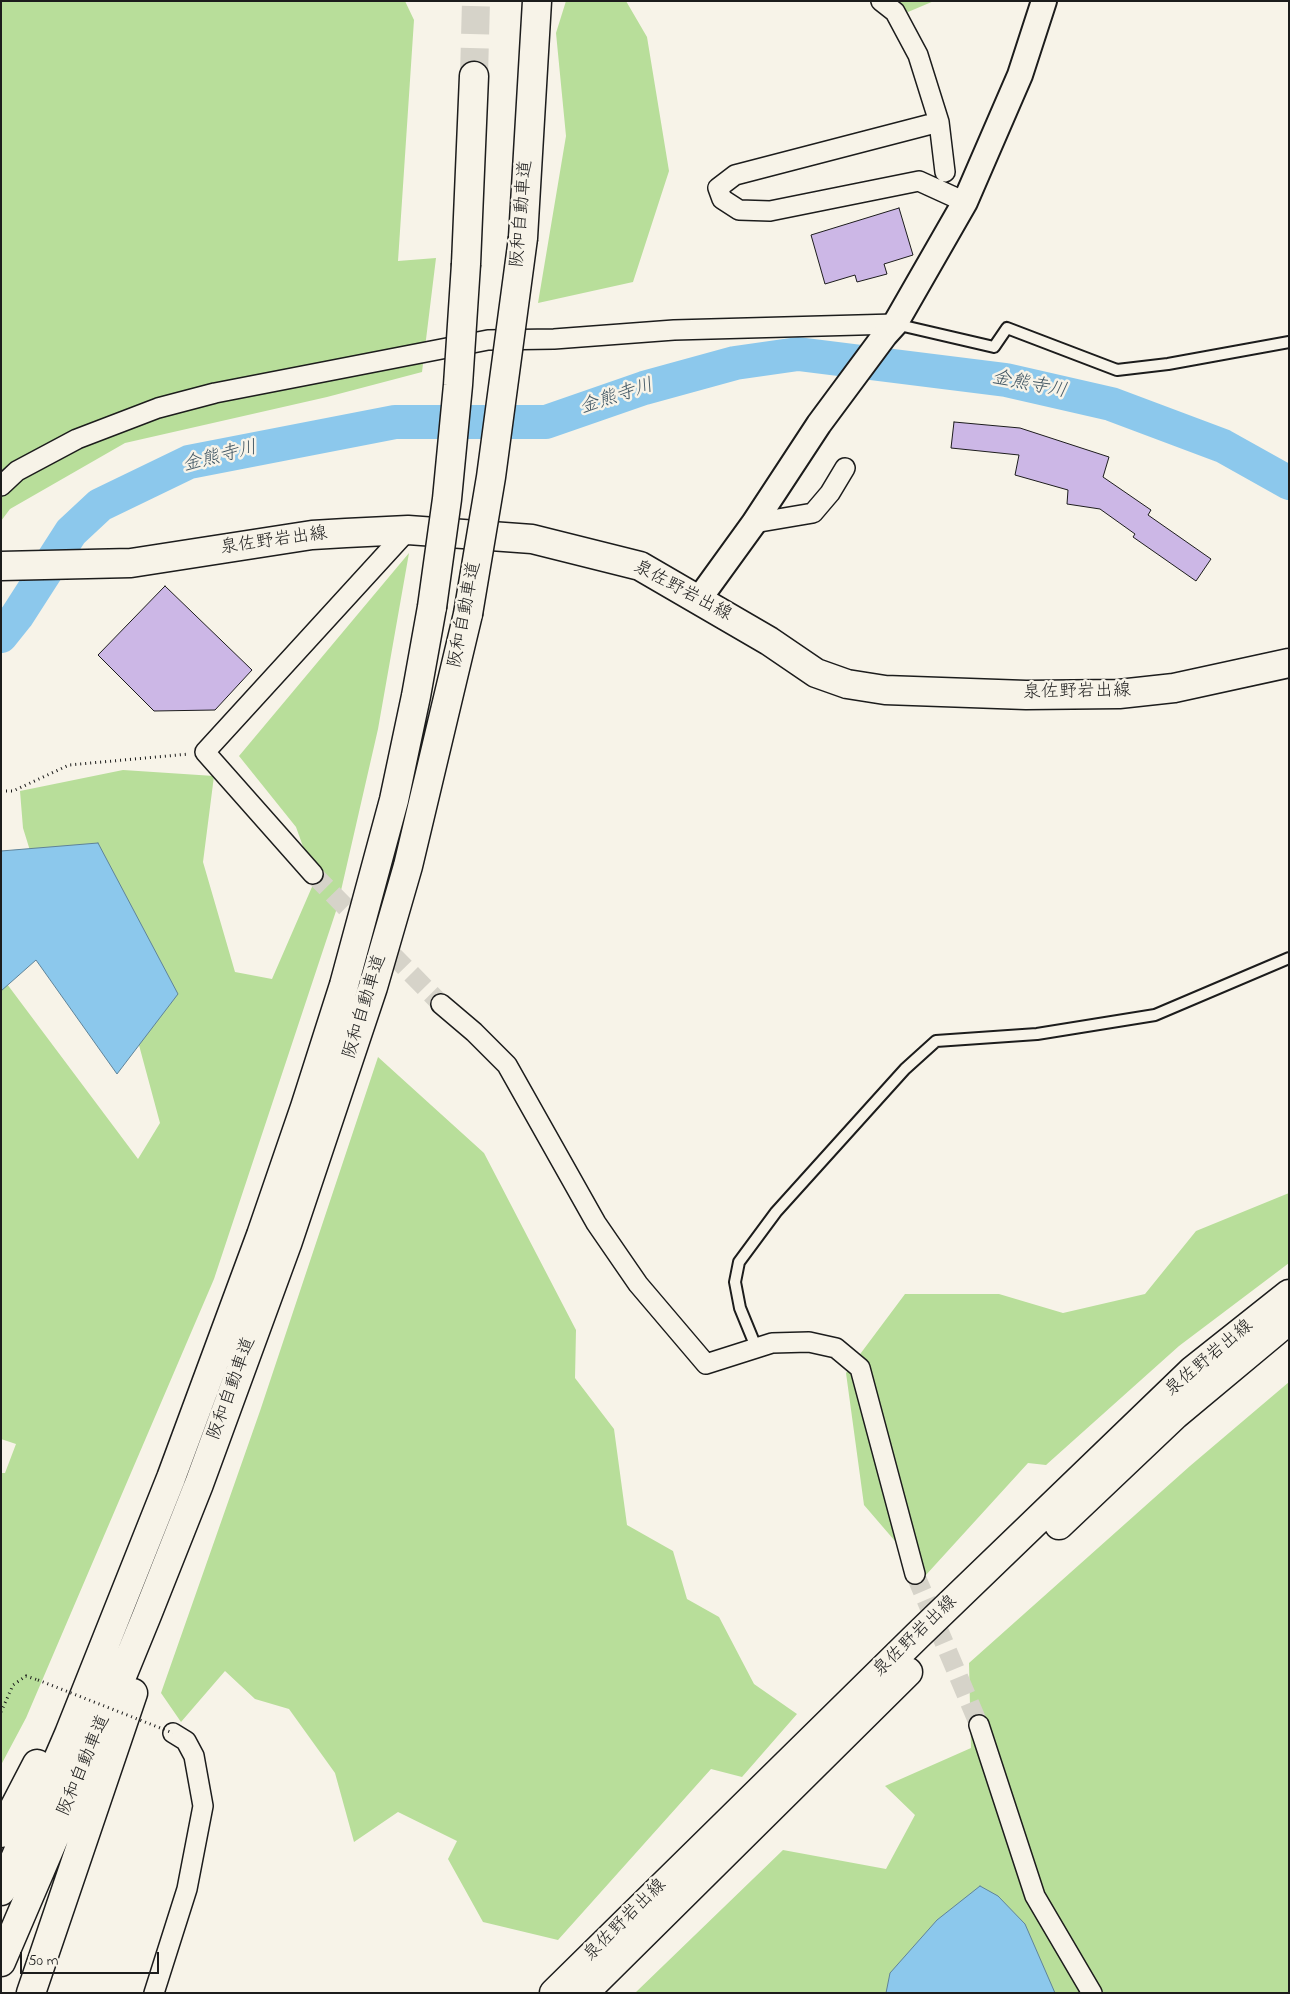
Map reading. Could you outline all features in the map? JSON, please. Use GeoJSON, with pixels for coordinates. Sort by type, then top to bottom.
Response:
{"type":"FeatureCollection","features":[{"type":"Feature","properties":{"kind":"main road","name":"阪和自動車道"},"geometry":{"type":"LineString","coordinates":[[1,1962],[97,1738],[198,1484],[287,1244],[372,988],[408,866],[468,614],[491,477],[523,238],[537,1]]}},
{"type":"Feature","properties":{"kind":"main road","name":"阪和自動車道"},"geometry":{"type":"LineString","coordinates":[[1,1891],[122,1605],[208,1378],[302,1116],[344,985],[394,800],[432,607],[447,499],[458,385],[466,264],[474,76]]}},
{"type":"Feature","properties":{"kind":"main road","name":"泉佐野岩出線"},"geometry":{"type":"LineString","coordinates":[[1,566],[131,563],[312,535],[408,530],[532,538],[640,566],[769,641],[816,673],[847,684],[885,690],[1026,695],[1119,694],[1174,688],[1289,663]]}},
{"type":"Feature","properties":{"kind":"main road","name":"泉佐野岩出線"},"geometry":{"type":"LineString","coordinates":[[554,1993],[903,1650],[1192,1371],[1289,1294]]}},
{"type":"Feature","properties":{"kind":"main road","name":"泉佐野岩出線"},"geometry":{"type":"LineString","coordinates":[[584,1993],[898,1681],[1072,1512],[1175,1415],[1289,1320]]}},
{"type":"Feature","properties":{"kind":"main road"},"geometry":{"type":"LineString","coordinates":[[1,1833],[53,1732],[88,1656],[183,1424],[208,1378]]}},
{"type":"Feature","properties":{"kind":"main road"},"geometry":{"type":"LineString","coordinates":[[31,1993],[135,1689],[198,1484]]}},
{"type":"Feature","properties":{"kind":"street"},"geometry":{"type":"LineString","coordinates":[[882,1],[894,12],[918,55],[939,122],[944,172]]}},
{"type":"Feature","properties":{"kind":"street"},"geometry":{"type":"LineString","coordinates":[[699,599],[754,523],[819,424],[890,330],[965,202],[1020,75],[1044,1]]}},
{"type":"Feature","properties":{"kind":"street"},"geometry":{"type":"LineString","coordinates":[[939,122],[735,175],[718,188],[722,199],[739,210],[770,211],[919,181],[965,202]]}},
{"type":"Feature","properties":{"kind":"street"},"geometry":{"type":"LineString","coordinates":[[1,486],[17,471],[77,439],[158,408],[215,392],[488,340],[554,339],[674,330],[890,330]]}},
{"type":"Feature","properties":{"kind":"street"},"geometry":{"type":"LineString","coordinates":[[754,523],[813,513],[830,492],[845,468]]}},
{"type":"Feature","properties":{"kind":"street"},"geometry":{"type":"LineString","coordinates":[[313,874],[204,752],[408,530]]}},
{"type":"Feature","properties":{"kind":"street"},"geometry":{"type":"LineString","coordinates":[[441,1004],[474,1032],[507,1065],[596,1223],[638,1284],[706,1364],[772,1343],[809,1342],[836,1348],[860,1368],[915,1574]]}},
{"type":"Feature","properties":{"kind":"street"},"geometry":{"type":"LineString","coordinates":[[979,1725],[1036,1896],[1092,1993]]}},
{"type":"Feature","properties":{"kind":"street"},"geometry":{"type":"LineString","coordinates":[[154,1993],[187,1889],[203,1806],[194,1756],[186,1741],[173,1733]]}},
{"type":"Feature","properties":{"kind":"lane"},"geometry":{"type":"LineString","coordinates":[[890,330],[994,347],[1007,328],[1117,370],[1168,364],[1289,342]]}},
{"type":"Feature","properties":{"kind":"lane"},"geometry":{"type":"LineString","coordinates":[[756,1347],[740,1308],[735,1282],[739,1262],[776,1212],[904,1069],[936,1041],[1037,1034],[1155,1015],[1289,958]]}},
{"type":"Feature","properties":{"kind":"path"},"geometry":{"type":"LineString","coordinates":[[1,791],[13,792],[69,765],[204,752]]}},
{"type":"Feature","properties":{"kind":"path"},"geometry":{"type":"LineString","coordinates":[[1,1712],[13,1686],[26,1676],[173,1733]]}},
{"type":"Feature","properties":{"kind":"green space"},"geometry":{"type":"Polygon","coordinates":[[[1,1],[405,1],[414,20],[398,261],[436,258],[422,372],[327,397],[125,443],[10,509],[1,521],[1,1]]]}},
{"type":"Feature","properties":{"kind":"green space"},"geometry":{"type":"Polygon","coordinates":[[[566,1],[626,1],[647,37],[669,171],[633,282],[538,303],[566,136],[556,33],[566,1]]]}},
{"type":"Feature","properties":{"kind":"green space"},"geometry":{"type":"Polygon","coordinates":[[[895,1],[934,1],[908,12],[895,1]]]}},
{"type":"Feature","properties":{"kind":"green space"},"geometry":{"type":"Polygon","coordinates":[[[409,553],[378,729],[337,908],[214,1279],[26,1718],[1,1765],[1,1473],[5,1473],[16,1444],[1,1439],[1,976],[138,1159],[160,1123],[129,1008],[41,886],[23,828],[20,791],[123,770],[214,776],[203,862],[235,972],[272,979],[315,880],[296,827],[239,756],[409,553]]]}},
{"type":"Feature","properties":{"kind":"green space"},"geometry":{"type":"Polygon","coordinates":[[[378,1057],[484,1153],[576,1330],[575,1378],[614,1429],[627,1525],[673,1551],[687,1599],[719,1617],[754,1684],[797,1714],[742,1777],[711,1769],[558,1940],[483,1922],[448,1859],[457,1841],[398,1812],[354,1842],[335,1773],[289,1709],[255,1699],[225,1671],[181,1722],[161,1693],[260,1411],[378,1057]]]}},
{"type":"Feature","properties":{"kind":"green space"},"geometry":{"type":"Polygon","coordinates":[[[1289,1193],[1289,1263],[1179,1346],[1046,1465],[1028,1463],[925,1576],[864,1505],[846,1373],[905,1294],[999,1294],[1063,1313],[1145,1294],[1196,1231],[1289,1193]]]}},
{"type":"Feature","properties":{"kind":"green space"},"geometry":{"type":"Polygon","coordinates":[[[1289,1382],[1289,1993],[635,1993],[783,1850],[886,1869],[915,1815],[885,1786],[971,1748],[969,1663],[1190,1466],[1289,1382]]]}},
{"type":"Feature","properties":{"kind":"water"},"geometry":{"type":"Polygon","coordinates":[[[98,843],[178,994],[117,1074],[36,960],[1,991],[1,851],[98,843]]]}},
{"type":"Feature","properties":{"kind":"water"},"geometry":{"type":"Polygon","coordinates":[[[980,1886],[998,1896],[1025,1924],[1055,1993],[886,1993],[890,1973],[937,1920],[980,1886]]]}},
{"type":"Feature","properties":{"kind":"building"},"geometry":{"type":"Polygon","coordinates":[[[899,208],[913,255],[884,264],[887,274],[857,282],[855,275],[825,284],[811,235],[899,208]]]}},
{"type":"Feature","properties":{"kind":"building"},"geometry":{"type":"Polygon","coordinates":[[[954,422],[1020,428],[1109,457],[1103,477],[1151,510],[1148,515],[1211,559],[1196,581],[1133,537],[1135,534],[1100,509],[1067,504],[1068,490],[1015,475],[1019,455],[951,448],[954,422]]]}},
{"type":"Feature","properties":{"kind":"building"},"geometry":{"type":"Polygon","coordinates":[[[165,586],[252,670],[215,710],[154,711],[98,655],[165,586]]]}},
{"type":"Feature","properties":{"kind":"waterway","name":"金熊寺川"},"geometry":{"type":"LineString","coordinates":[[1,636],[17,616],[71,532],[100,505],[189,462],[395,422],[546,422],[644,388],[735,363],[798,354],[1006,380],[1111,404],[1223,446],[1289,483]]}},
{"type":"Feature","properties":{"kind":"tunnel"},"geometry":{"type":"LineString","coordinates":[[474,76],[476,1]]}},
{"type":"Feature","properties":{"kind":"tunnel"},"geometry":{"type":"LineString","coordinates":[[313,874],[441,1004]]}},
{"type":"Feature","properties":{"kind":"tunnel"},"geometry":{"type":"LineString","coordinates":[[915,1574],[979,1725]]}}]}
